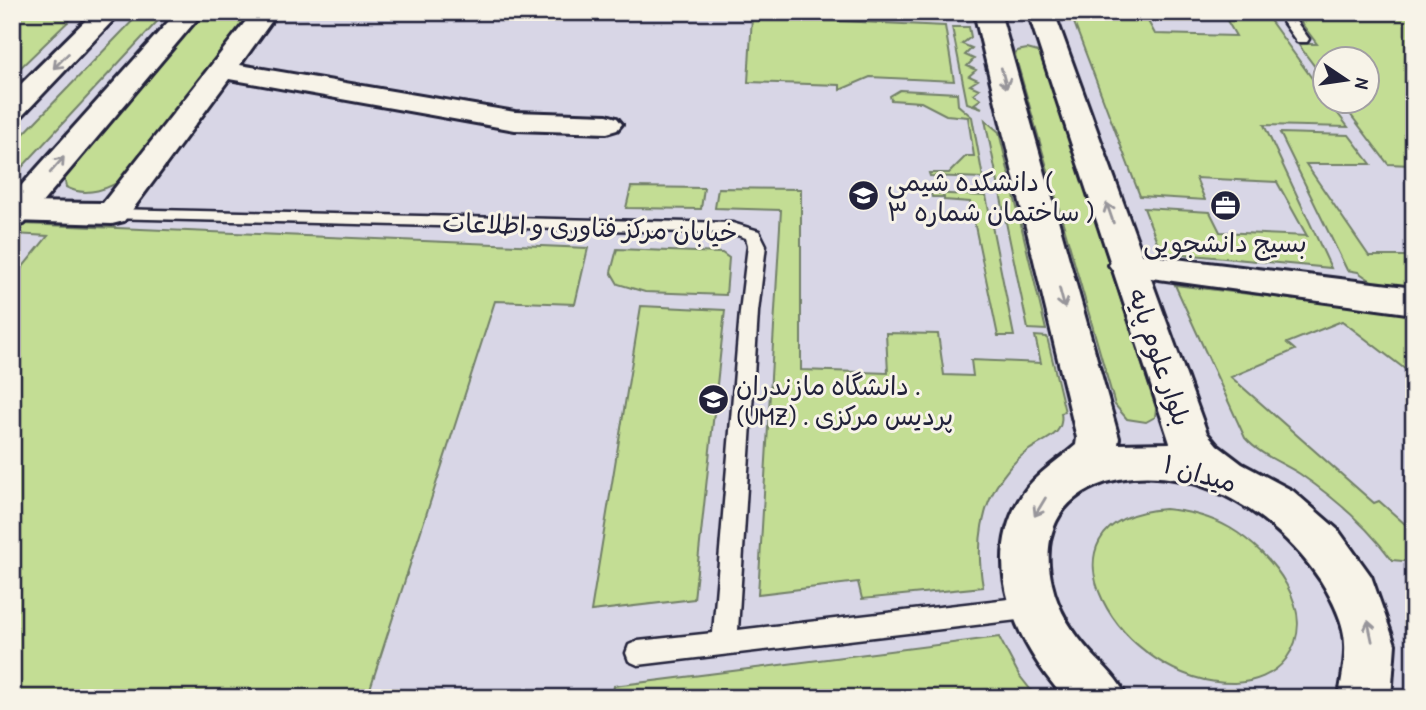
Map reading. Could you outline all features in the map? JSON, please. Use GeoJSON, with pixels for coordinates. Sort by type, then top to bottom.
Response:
{"type":"FeatureCollection","features":[{"type":"Feature","properties":{"kind":"main road"},"geometry":{"type":"LineString","coordinates":[[12,110],[109,12]]}},
{"type":"Feature","properties":{"kind":"main road"},"geometry":{"type":"LineString","coordinates":[[13,214],[191,12]]}},
{"type":"Feature","properties":{"kind":"main road"},"geometry":{"type":"LineString","coordinates":[[112,214],[266,12]]}},
{"type":"Feature","properties":{"kind":"main road"},"geometry":{"type":"LineString","coordinates":[[1014,24],[1098,438],[1095,453],[1068,478]]}},
{"type":"Feature","properties":{"kind":"main road","name":"بلوار علوم پایه"},"geometry":{"type":"LineString","coordinates":[[1014,24],[1128,265],[1192,446],[1202,457],[1239,482]]}},
{"type":"Feature","properties":{"kind":"main road"},"geometry":{"type":"LineString","coordinates":[[222,70],[515,121],[607,124]]}},
{"type":"Feature","properties":{"kind":"main road","name":"خیابان مرکز فناوری و اطلاعات"},"geometry":{"type":"LineString","coordinates":[[13,214],[112,214]]}},
{"type":"Feature","properties":{"kind":"main road"},"geometry":{"type":"LineString","coordinates":[[1128,265],[1414,301]]}},
{"type":"Feature","properties":{"kind":"main road","name":"میدان ۱"},"geometry":{"type":"LineString","coordinates":[[1101,698],[1062,657],[1041,624],[1034,607],[1024,559],[1029,530],[1047,495],[1068,478],[1086,468],[1108,462],[1146,458],[1188,464],[1239,482],[1272,501],[1304,525],[1330,553],[1351,584],[1366,617],[1373,650],[1373,666],[1365,698]]}},
{"type":"Feature","properties":{"kind":"lane"},"geometry":{"type":"LineString","coordinates":[[935,12],[1014,24]]}},
{"type":"Feature","properties":{"kind":"lane"},"geometry":{"type":"LineString","coordinates":[[1282,12],[1302,39]]}},
{"type":"Feature","properties":{"kind":"lane","name":"خیابان مرکز فناوری و اطلاعات"},"geometry":{"type":"LineString","coordinates":[[112,214],[732,228],[753,235],[757,245],[749,312],[724,643]]}},
{"type":"Feature","properties":{"kind":"lane"},"geometry":{"type":"LineString","coordinates":[[638,653],[1034,607]]}},
{"type":"Feature","properties":{"kind":"shaded area","name":"دانشگاه مازندران . (UMZ) . پردیس مرکزی"},"geometry":{"type":"Polygon","coordinates":[[[12,12],[1414,12],[1414,698],[12,698],[12,12]]]}},
{"type":"Feature","properties":{"kind":"green space"},"geometry":{"type":"Polygon","coordinates":[[[12,12],[78,12],[12,76],[12,12]]]}},
{"type":"Feature","properties":{"kind":"green space"},"geometry":{"type":"Polygon","coordinates":[[[141,12],[166,12],[12,178],[12,146],[141,12]]]}},
{"type":"Feature","properties":{"kind":"green space"},"geometry":{"type":"Polygon","coordinates":[[[203,12],[254,12],[127,176],[113,185],[90,192],[66,187],[64,176],[203,12]]]}},
{"type":"Feature","properties":{"kind":"green space"},"geometry":{"type":"Polygon","coordinates":[[[1070,12],[1143,12],[1155,34],[1236,36],[1222,12],[1264,12],[1310,76],[1310,116],[1340,116],[1348,127],[1264,125],[1331,268],[1161,252],[1144,208],[1210,212],[1220,232],[1307,236],[1277,182],[1196,178],[1205,200],[1140,196],[1070,12]]]}},
{"type":"Feature","properties":{"kind":"green space"},"geometry":{"type":"Polygon","coordinates":[[[1293,12],[1414,12],[1414,168],[1411,165],[1388,164],[1352,116],[1380,116],[1380,46],[1310,46],[1310,60],[1298,44],[1317,44],[1293,12]]]}},
{"type":"Feature","properties":{"kind":"green space"},"geometry":{"type":"Polygon","coordinates":[[[752,17],[945,26],[954,81],[870,77],[840,90],[840,85],[748,82],[752,17]]]}},
{"type":"Feature","properties":{"kind":"green space"},"geometry":{"type":"Polygon","coordinates":[[[952,27],[969,27],[971,37],[962,44],[972,48],[965,55],[974,59],[967,66],[976,70],[969,76],[978,80],[970,85],[979,89],[973,94],[981,99],[974,104],[982,108],[967,103],[952,27]]]}},
{"type":"Feature","properties":{"kind":"green space"},"geometry":{"type":"Polygon","coordinates":[[[1027,49],[1042,56],[1156,408],[1155,417],[1146,422],[1127,419],[1115,405],[1015,55],[1017,51],[1027,49]]]}},
{"type":"Feature","properties":{"kind":"green space"},"geometry":{"type":"Polygon","coordinates":[[[900,90],[957,93],[958,105],[972,117],[983,178],[930,176],[929,173],[949,173],[966,156],[974,156],[968,117],[946,115],[921,102],[891,100],[890,96],[900,90]]]}},
{"type":"Feature","properties":{"kind":"green space"},"geometry":{"type":"Polygon","coordinates":[[[985,120],[999,132],[1046,330],[1028,329],[985,120]]]}},
{"type":"Feature","properties":{"kind":"green space"},"geometry":{"type":"Polygon","coordinates":[[[1280,133],[1349,135],[1371,164],[1306,164],[1369,256],[1414,256],[1414,290],[1376,284],[1358,272],[1347,270],[1280,133]]]}},
{"type":"Feature","properties":{"kind":"green space"},"geometry":{"type":"Polygon","coordinates":[[[631,187],[704,188],[701,209],[626,208],[631,187]]]}},
{"type":"Feature","properties":{"kind":"green space"},"geometry":{"type":"Polygon","coordinates":[[[718,188],[801,189],[801,370],[888,373],[886,333],[938,334],[944,375],[973,376],[971,360],[1041,363],[1035,336],[1047,337],[1065,412],[1061,413],[1057,432],[1015,462],[990,499],[981,536],[983,587],[862,599],[858,582],[758,594],[781,210],[715,208],[718,188]]]}},
{"type":"Feature","properties":{"kind":"green space"},"geometry":{"type":"Polygon","coordinates":[[[931,193],[986,196],[1014,336],[998,336],[970,202],[944,200],[944,197],[932,197],[931,193]]]}},
{"type":"Feature","properties":{"kind":"green space"},"geometry":{"type":"Polygon","coordinates":[[[23,224],[588,248],[575,304],[495,301],[367,698],[12,698],[12,280],[48,236],[13,234],[23,224]]]}},
{"type":"Feature","properties":{"kind":"green space"},"geometry":{"type":"Polygon","coordinates":[[[617,249],[722,253],[729,258],[726,295],[645,292],[618,284],[611,272],[617,249]]]}},
{"type":"Feature","properties":{"kind":"green space"},"geometry":{"type":"Polygon","coordinates":[[[1175,285],[1414,314],[1414,376],[1342,321],[1287,343],[1295,350],[1231,377],[1374,503],[1379,501],[1414,532],[1414,562],[1392,560],[1361,524],[1326,493],[1257,449],[1245,438],[1175,285]]]}},
{"type":"Feature","properties":{"kind":"green space"},"geometry":{"type":"Polygon","coordinates":[[[641,306],[725,310],[694,599],[591,611],[641,306]]]}},
{"type":"Feature","properties":{"kind":"green space"},"geometry":{"type":"Polygon","coordinates":[[[1165,509],[1199,515],[1230,528],[1261,552],[1287,585],[1298,622],[1295,641],[1286,659],[1270,673],[1235,683],[1193,677],[1155,658],[1124,631],[1103,600],[1094,569],[1100,541],[1122,519],[1165,509]]]}},
{"type":"Feature","properties":{"kind":"green space"},"geometry":{"type":"Polygon","coordinates":[[[999,637],[1019,675],[1037,698],[612,698],[614,686],[999,637]]]}},
{"type":"Feature","properties":{"kind":"place","name":"دانشکده شیمی ( ساختمان شماره ۳ )"},"geometry":{"type":"Point","coordinates":[864,196]}},
{"type":"Feature","properties":{"kind":"place","name":"بسیج دانشجویی"},"geometry":{"type":"Point","coordinates":[1225,206]}},
{"type":"Feature","properties":{"kind":"place","name":"دانشگاه مازندران . (UMZ) . پردیس مرکزی"},"geometry":{"type":"Point","coordinates":[713,400]}}]}
